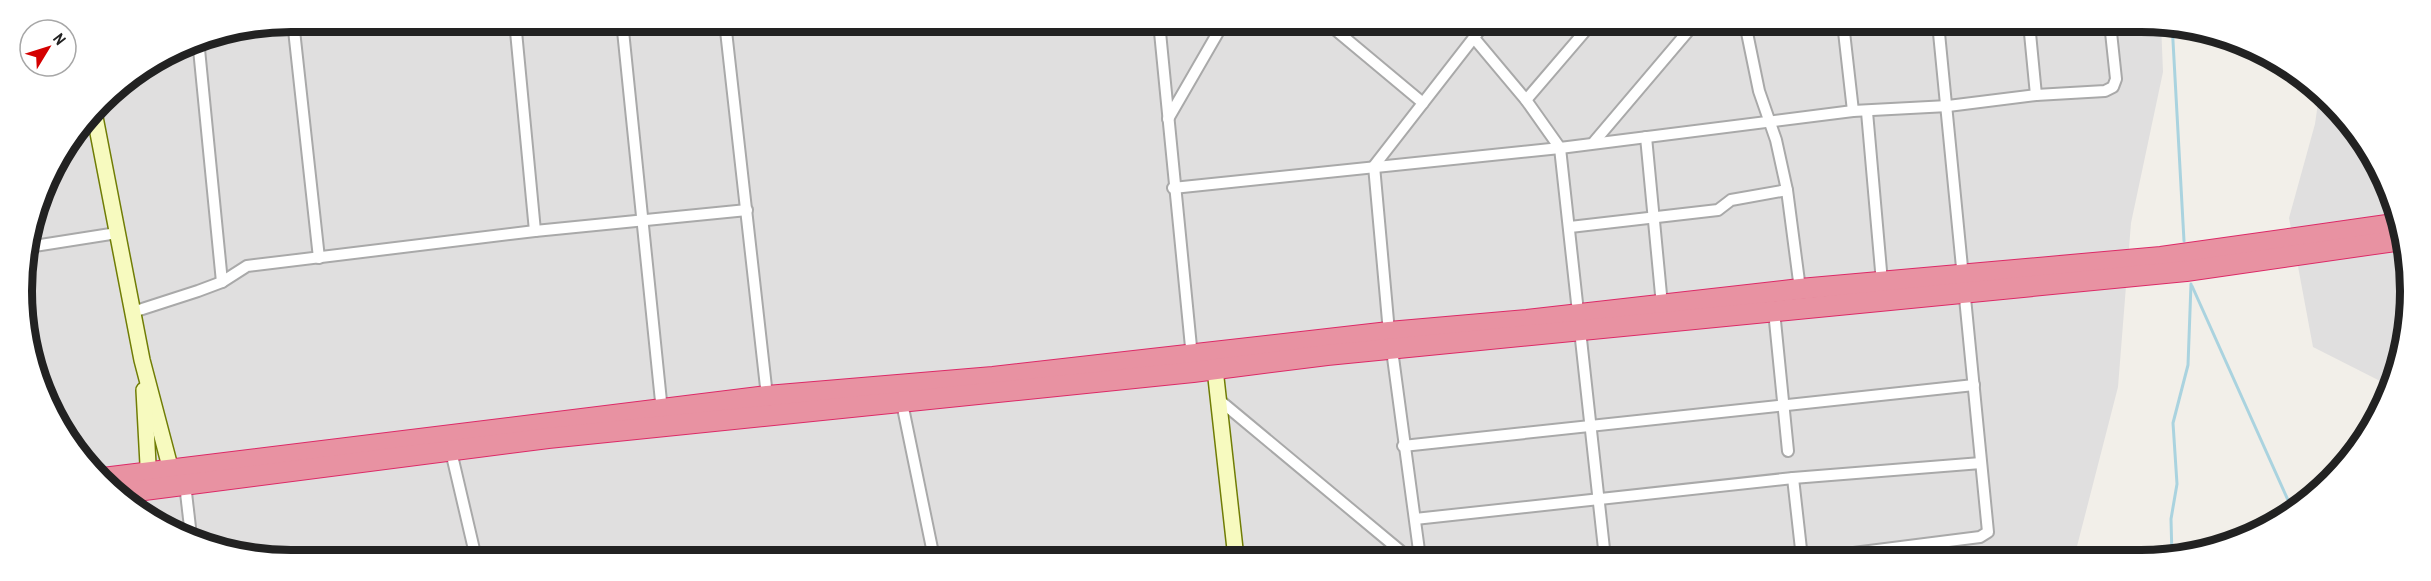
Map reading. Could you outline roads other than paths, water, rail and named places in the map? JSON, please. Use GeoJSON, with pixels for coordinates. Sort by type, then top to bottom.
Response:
{"type":"FeatureCollection","features":[{"type":"Feature","properties":{"kind":"highway"},"geometry":{"type":"LineString","coordinates":[[663,418],[902,403],[1193,364],[1391,341],[1581,322],[1774,311],[2391,224]]}},
{"type":"Feature","properties":{"kind":"highway"},"geometry":{"type":"LineString","coordinates":[[1581,322],[1662,305],[1800,290],[1882,282],[1962,284],[2186,271],[2395,241]]}},
{"type":"Feature","properties":{"kind":"highway"},"geometry":{"type":"LineString","coordinates":[[112,478],[177,479],[449,443],[548,438],[663,418],[767,396],[993,377],[1193,364],[1215,369],[1391,341]]}},
{"type":"Feature","properties":{"kind":"highway"},"geometry":{"type":"LineString","coordinates":[[127,491],[149,480]]}},
{"type":"Feature","properties":{"kind":"street"},"geometry":{"type":"LineString","coordinates":[[294,32],[319,258]]}},
{"type":"Feature","properties":{"kind":"street"},"geometry":{"type":"LineString","coordinates":[[516,32],[535,231]]}},
{"type":"Feature","properties":{"kind":"street"},"geometry":{"type":"LineString","coordinates":[[623,32],[663,418]]}},
{"type":"Feature","properties":{"kind":"street"},"geometry":{"type":"LineString","coordinates":[[726,32],[767,396]]}},
{"type":"Feature","properties":{"kind":"street"},"geometry":{"type":"LineString","coordinates":[[1160,32],[1173,188],[1193,364]]}},
{"type":"Feature","properties":{"kind":"street"},"geometry":{"type":"LineString","coordinates":[[1168,119],[1218,32]]}},
{"type":"Feature","properties":{"kind":"street"},"geometry":{"type":"LineString","coordinates":[[1338,32],[1423,103]]}},
{"type":"Feature","properties":{"kind":"street"},"geometry":{"type":"LineString","coordinates":[[1419,550],[1403,446],[1374,166],[1478,32]]}},
{"type":"Feature","properties":{"kind":"street"},"geometry":{"type":"LineString","coordinates":[[1526,99],[1584,32]]}},
{"type":"Feature","properties":{"kind":"street"},"geometry":{"type":"LineString","coordinates":[[1594,142],[1687,32]]}},
{"type":"Feature","properties":{"kind":"street"},"geometry":{"type":"LineString","coordinates":[[1747,32],[1759,91],[1770,121],[1787,190],[1800,290]]}},
{"type":"Feature","properties":{"kind":"street"},"geometry":{"type":"LineString","coordinates":[[1844,32],[1853,111]]}},
{"type":"Feature","properties":{"kind":"street"},"geometry":{"type":"LineString","coordinates":[[1876,550],[1985,536],[1989,521],[1962,284],[1948,106],[1939,32]]}},
{"type":"Feature","properties":{"kind":"street"},"geometry":{"type":"LineString","coordinates":[[2030,32],[2036,95]]}},
{"type":"Feature","properties":{"kind":"street"},"geometry":{"type":"LineString","coordinates":[[1173,188],[1560,148],[1853,111],[1948,106],[2036,95],[2105,92],[2114,87],[2117,70],[2111,32]]}},
{"type":"Feature","properties":{"kind":"street"},"geometry":{"type":"LineString","coordinates":[[1474,38],[1526,99],[1560,148],[1581,322],[1604,550]]}},
{"type":"Feature","properties":{"kind":"street"},"geometry":{"type":"LineString","coordinates":[[199,48],[222,282]]}},
{"type":"Feature","properties":{"kind":"street"},"geometry":{"type":"LineString","coordinates":[[1867,112],[1882,282]]}},
{"type":"Feature","properties":{"kind":"street"},"geometry":{"type":"LineString","coordinates":[[96,120],[142,360],[189,529]]}},
{"type":"Feature","properties":{"kind":"street"},"geometry":{"type":"LineString","coordinates":[[1646,138],[1662,305]]}},
{"type":"Feature","properties":{"kind":"street"},"geometry":{"type":"LineString","coordinates":[[1570,226],[1718,210],[1731,200],[1787,190]]}},
{"type":"Feature","properties":{"kind":"street"},"geometry":{"type":"LineString","coordinates":[[133,312],[222,282],[247,266],[535,231],[747,210]]}},
{"type":"Feature","properties":{"kind":"street"},"geometry":{"type":"LineString","coordinates":[[35,246],[117,233]]}},
{"type":"Feature","properties":{"kind":"street"},"geometry":{"type":"LineString","coordinates":[[1774,311],[1788,451]]}},
{"type":"Feature","properties":{"kind":"street"},"geometry":{"type":"LineString","coordinates":[[142,360],[149,480]]}},
{"type":"Feature","properties":{"kind":"street"},"geometry":{"type":"LineString","coordinates":[[1215,369],[1235,550]]}},
{"type":"Feature","properties":{"kind":"street"},"geometry":{"type":"LineString","coordinates":[[1403,446],[1974,385]]}},
{"type":"Feature","properties":{"kind":"street"},"geometry":{"type":"LineString","coordinates":[[1218,399],[1399,550]]}},
{"type":"Feature","properties":{"kind":"street"},"geometry":{"type":"LineString","coordinates":[[902,403],[932,550]]}},
{"type":"Feature","properties":{"kind":"street"},"geometry":{"type":"LineString","coordinates":[[449,443],[474,550]]}},
{"type":"Feature","properties":{"kind":"street"},"geometry":{"type":"LineString","coordinates":[[1415,519],[1599,501],[1793,478],[1981,463]]}},
{"type":"Feature","properties":{"kind":"street"},"geometry":{"type":"LineString","coordinates":[[1793,478],[1801,550]]}},
{"type":"Feature","properties":{"kind":"waterway"},"geometry":{"type":"LineString","coordinates":[[2173,34],[2184,241]]}},
{"type":"Feature","properties":{"kind":"waterway"},"geometry":{"type":"LineString","coordinates":[[2172,547],[2171,519],[2177,484],[2173,423],[2188,365],[2191,284]]}},
{"type":"Feature","properties":{"kind":"waterway"},"geometry":{"type":"LineString","coordinates":[[2192,286],[2289,502]]}}]}
